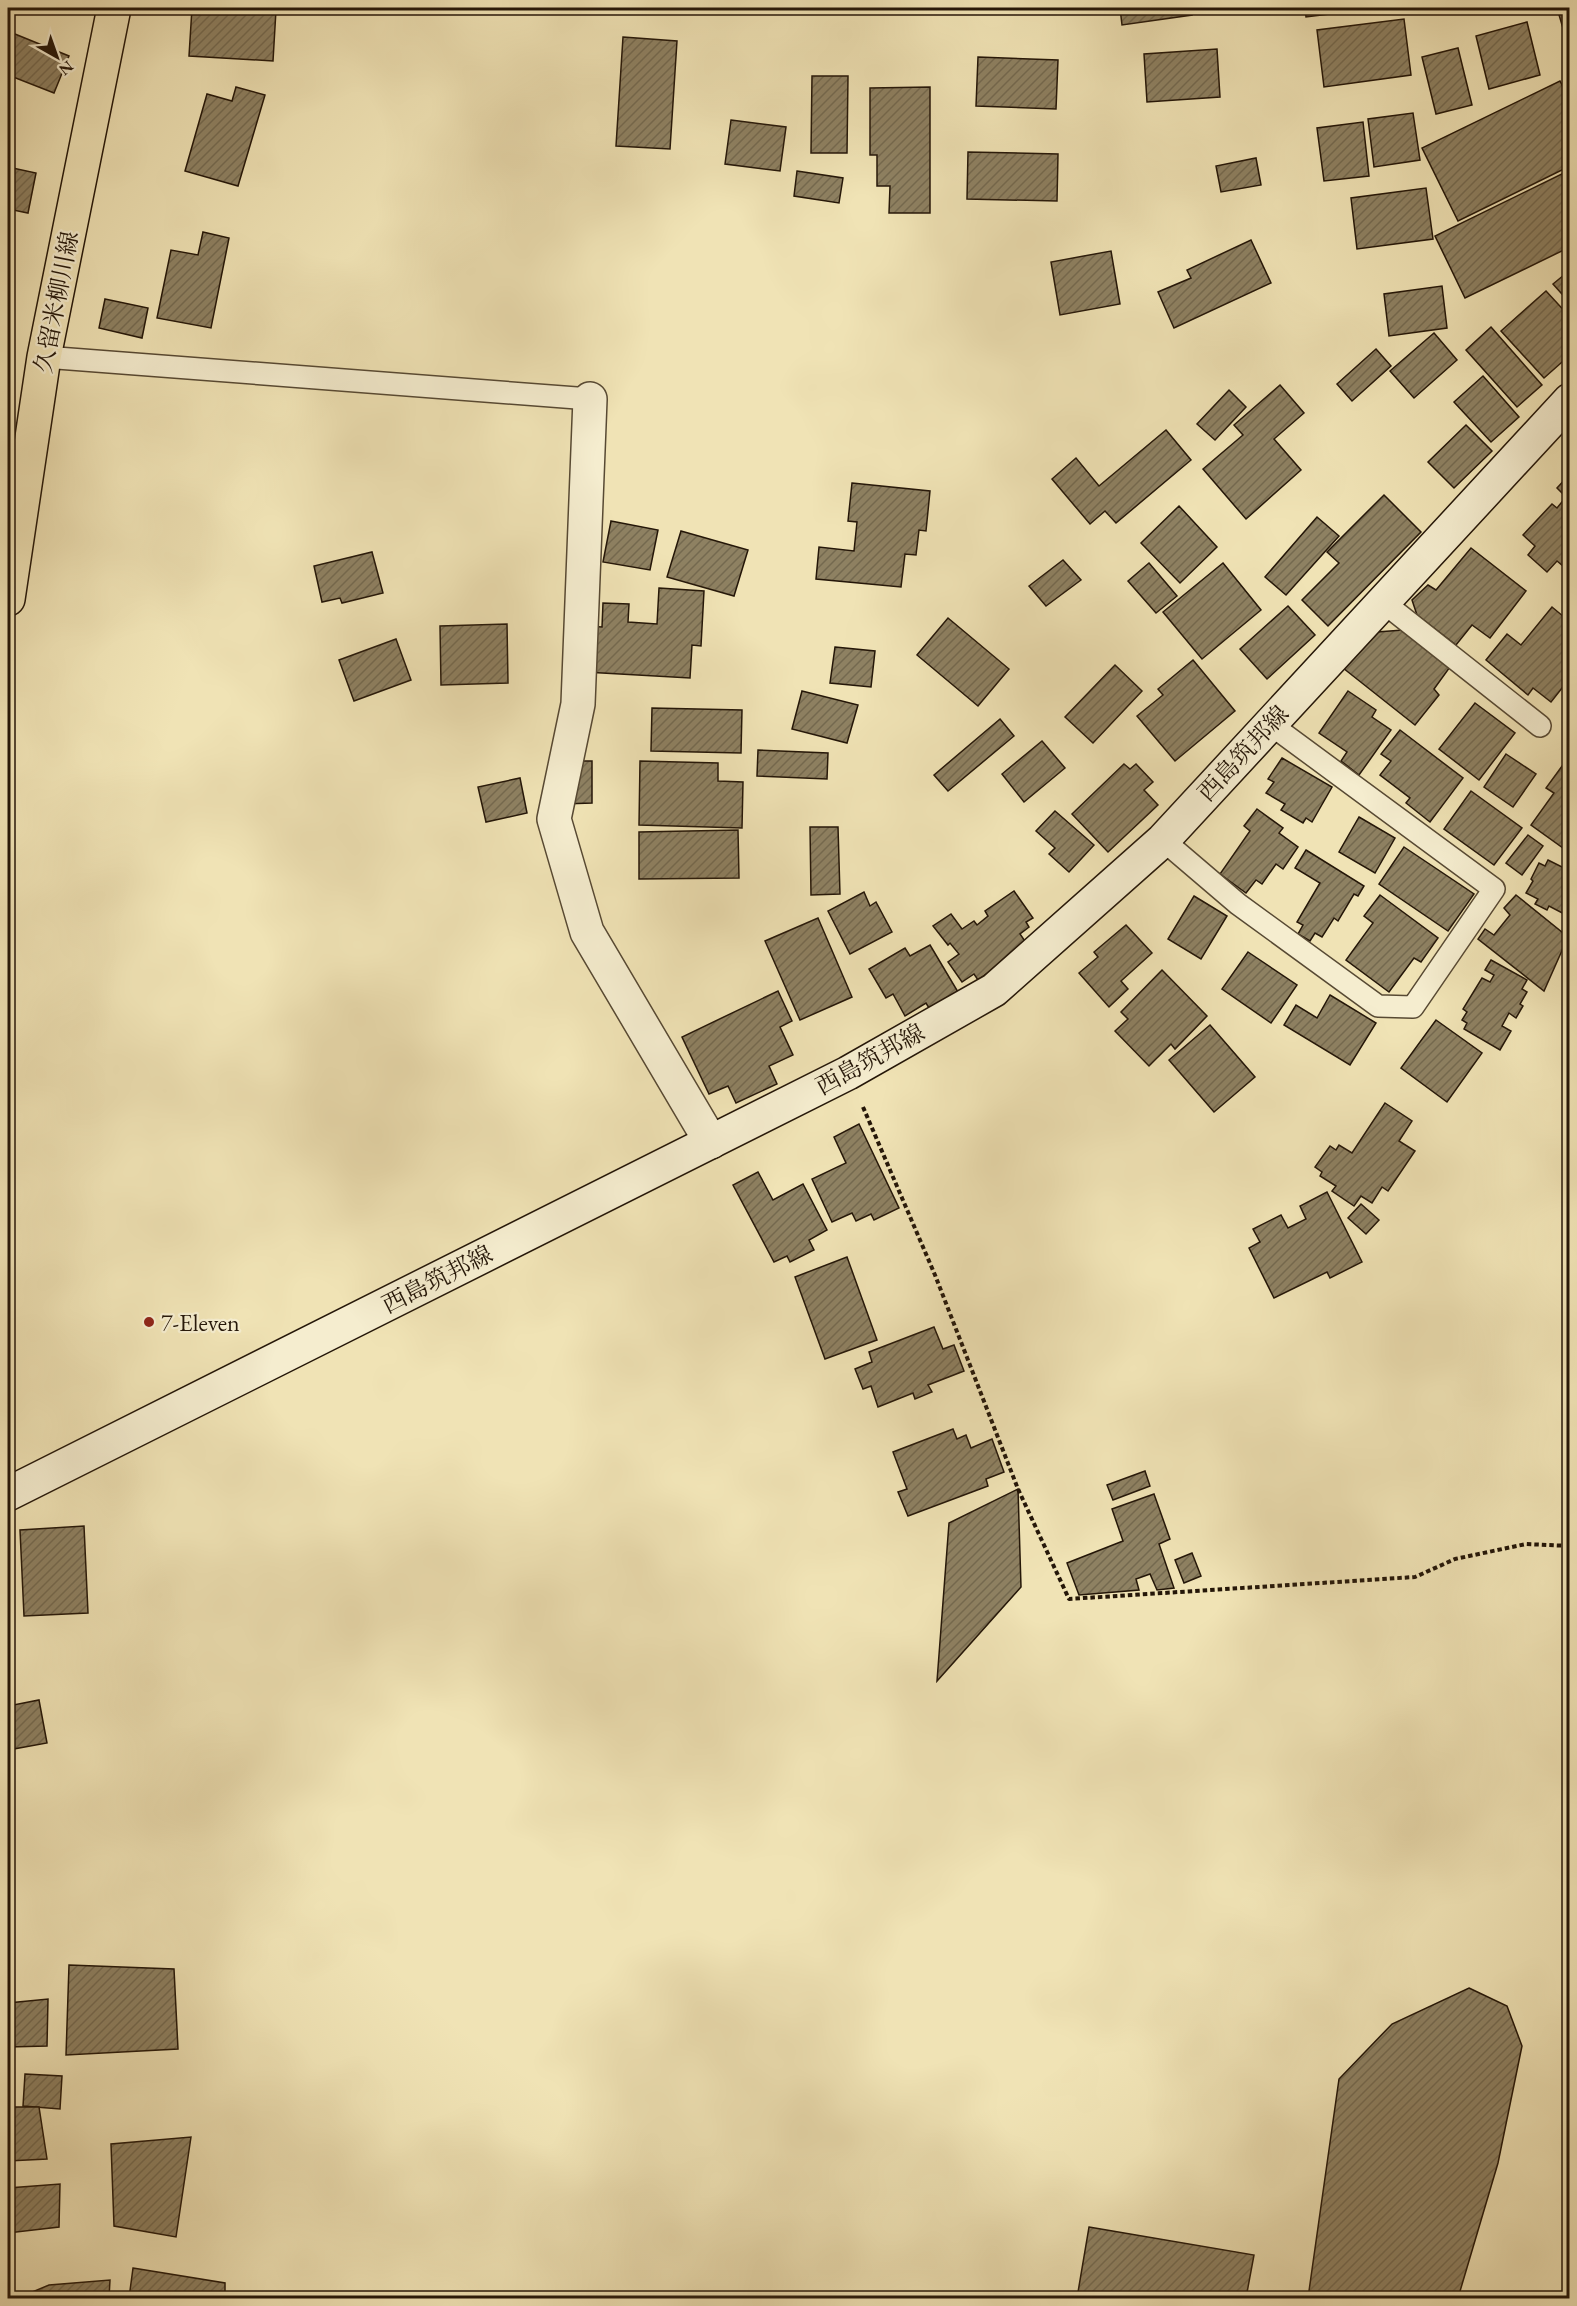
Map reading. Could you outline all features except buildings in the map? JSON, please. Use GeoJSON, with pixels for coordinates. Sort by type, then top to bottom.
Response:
{"type":"FeatureCollection","features":[{"type":"Feature","properties":{"kind":"main road","name":"久留米柳川線"},"geometry":{"type":"LineString","coordinates":[[8,599],[44,357],[114,8]]}},
{"type":"Feature","properties":{"kind":"main road"},"geometry":{"type":"LineString","coordinates":[[590,399],[578,704],[554,819],[587,932],[711,1142]]}},
{"type":"Feature","properties":{"kind":"main road","name":"西島筑邦線"},"geometry":{"type":"LineString","coordinates":[[8,1494],[848,1073],[994,990],[1163,840],[1569,400]]}},
{"type":"Feature","properties":{"kind":"lane"},"geometry":{"type":"LineString","coordinates":[[44,357],[590,399]]}},
{"type":"Feature","properties":{"kind":"lane"},"geometry":{"type":"LineString","coordinates":[[1383,602],[1540,726]]}},
{"type":"Feature","properties":{"kind":"lane"},"geometry":{"type":"LineString","coordinates":[[1163,840],[1238,903],[1378,1006],[1413,1006],[1494,889],[1270,724]]}},
{"type":"Feature","properties":{"kind":"path"},"geometry":{"type":"LineString","coordinates":[[848,1073],[935,1275],[1018,1489],[1069,1599],[1415,1577],[1455,1559],[1526,1544],[1569,1546]]}},
{"type":"Feature","properties":{"kind":"place","name":"7-Eleven"},"geometry":{"type":"Point","coordinates":[149,1322]}}]}
